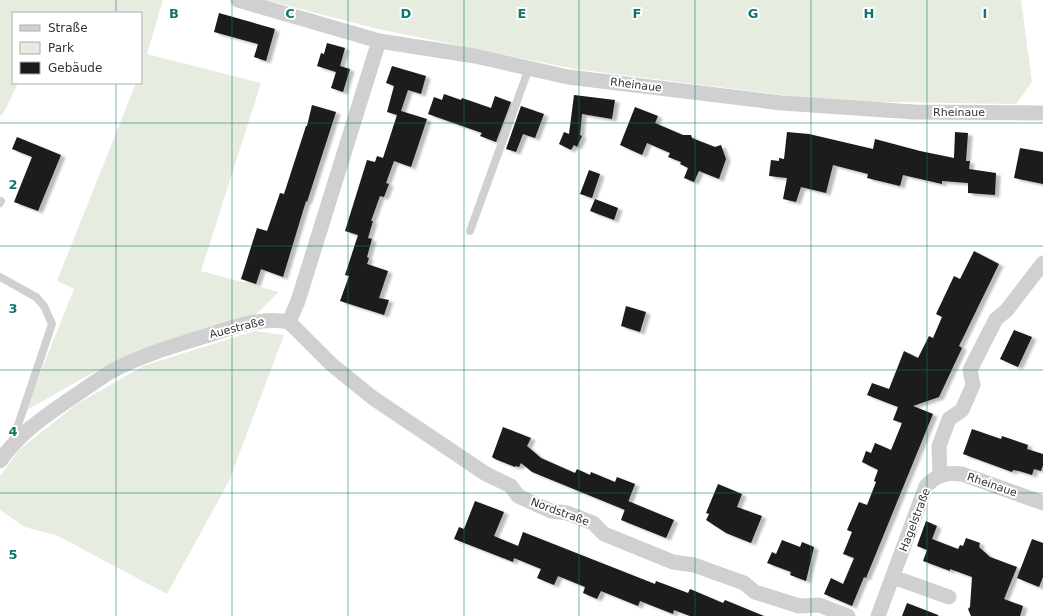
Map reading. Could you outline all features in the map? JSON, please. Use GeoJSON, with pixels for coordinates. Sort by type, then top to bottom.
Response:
{"type":"FeatureCollection","features":[{"type":"Feature","properties":{"kind":"street","name":"Rheinaue"},"geometry":{"type":"LineString","coordinates":[[238,0],[379,41],[475,56],[568,77],[782,103],[914,112],[1043,113]]}},
{"type":"Feature","properties":{"kind":"street"},"geometry":{"type":"LineString","coordinates":[[289,322],[298,301],[379,41]]}},
{"type":"Feature","properties":{"kind":"street"},"geometry":{"type":"LineString","coordinates":[[940,475],[939,446],[949,419],[962,410],[972,385],[970,370],[996,319],[1006,311],[1043,263]]}},
{"type":"Feature","properties":{"kind":"street","name":"Auestraße"},"geometry":{"type":"LineString","coordinates":[[0,461],[12,443],[37,421],[110,373],[134,360],[166,348],[255,321],[274,319],[289,322]]}},
{"type":"Feature","properties":{"kind":"street","name":"Nordstraße"},"geometry":{"type":"LineString","coordinates":[[289,322],[331,364],[373,398],[486,474],[511,486],[518,496],[551,511],[567,513],[593,523],[604,534],[673,562],[694,565],[744,583],[755,592],[799,606],[818,605],[848,616]]}},
{"type":"Feature","properties":{"kind":"street","name":"Rheinaue"},"geometry":{"type":"LineString","coordinates":[[940,475],[950,472],[962,474],[1043,503]]}},
{"type":"Feature","properties":{"kind":"street","name":"Hagelstraße"},"geometry":{"type":"LineString","coordinates":[[878,616],[926,486],[940,475]]}},
{"type":"Feature","properties":{"kind":"street"},"geometry":{"type":"LineString","coordinates":[[893,576],[949,597]]}},
{"type":"Feature","properties":{"kind":"lane"},"geometry":{"type":"LineString","coordinates":[[470,231],[529,68]]}},
{"type":"Feature","properties":{"kind":"lane"},"geometry":{"type":"LineString","coordinates":[[0,277],[36,297],[44,306],[52,324],[12,443]]}},
{"type":"Feature","properties":{"kind":"green space"},"geometry":{"type":"Polygon","coordinates":[[[0,0],[163,0],[147,54],[261,83],[201,271],[279,292],[255,315],[192,333],[135,352],[83,378],[27,410],[74,289],[57,281],[136,84],[142,84],[142,12],[12,12],[12,84],[18,84],[2,116],[0,115],[0,0]]]}},
{"type":"Feature","properties":{"kind":"green space"},"geometry":{"type":"Polygon","coordinates":[[[266,0],[1021,0],[1032,82],[1016,104],[829,101],[575,69],[378,29],[266,0]]]}},
{"type":"Feature","properties":{"kind":"green space"},"geometry":{"type":"Polygon","coordinates":[[[254,331],[284,335],[229,481],[167,594],[58,536],[25,527],[0,510],[0,476],[19,450],[77,404],[143,366],[254,331]]]}},
{"type":"Feature","properties":{"kind":"building"},"geometry":{"type":"Polygon","coordinates":[[[219,13],[275,29],[266,61],[254,57],[258,44],[214,32],[219,13]]]}},
{"type":"Feature","properties":{"kind":"building"},"geometry":{"type":"Polygon","coordinates":[[[327,43],[345,48],[340,66],[350,69],[343,92],[331,88],[336,72],[317,66],[321,53],[324,54],[327,43]]]}},
{"type":"Feature","properties":{"kind":"building"},"geometry":{"type":"Polygon","coordinates":[[[392,66],[426,76],[421,94],[408,90],[401,111],[427,119],[411,167],[394,161],[386,183],[389,184],[384,197],[380,196],[371,221],[373,221],[368,238],[372,239],[367,257],[369,258],[367,264],[388,271],[379,298],[389,300],[384,315],[340,301],[349,276],[345,275],[358,235],[345,231],[367,160],[375,162],[377,156],[383,158],[397,115],[387,112],[394,86],[386,83],[392,66]]]}},
{"type":"Feature","properties":{"kind":"building"},"geometry":{"type":"Polygon","coordinates":[[[444,94],[461,100],[462,98],[491,108],[495,96],[511,102],[496,142],[480,136],[482,133],[428,114],[434,97],[442,100],[444,94]]]}},
{"type":"Feature","properties":{"kind":"building"},"geometry":{"type":"Polygon","coordinates":[[[574,95],[615,100],[612,119],[582,114],[580,135],[582,136],[577,147],[574,145],[571,150],[559,144],[564,132],[569,134],[574,95]]]}},
{"type":"Feature","properties":{"kind":"building"},"geometry":{"type":"Polygon","coordinates":[[[312,105],[336,112],[307,202],[306,201],[283,277],[261,269],[256,284],[241,279],[257,228],[267,231],[280,193],[284,194],[307,126],[312,105]]]}},
{"type":"Feature","properties":{"kind":"building"},"geometry":{"type":"Polygon","coordinates":[[[521,106],[544,114],[535,138],[523,134],[516,152],[506,149],[521,106]]]}},
{"type":"Feature","properties":{"kind":"building"},"geometry":{"type":"Polygon","coordinates":[[[635,107],[658,116],[655,123],[683,135],[691,135],[692,138],[715,147],[721,145],[726,159],[719,179],[699,171],[694,182],[684,178],[688,168],[680,164],[681,162],[668,157],[670,153],[647,143],[642,155],[620,145],[635,107]]]}},
{"type":"Feature","properties":{"kind":"building"},"geometry":{"type":"Polygon","coordinates":[[[787,132],[809,134],[873,149],[875,139],[954,158],[955,132],[968,133],[966,161],[970,161],[969,169],[996,173],[995,195],[968,193],[968,183],[942,181],[942,184],[903,175],[900,186],[867,178],[868,174],[833,165],[826,193],[801,187],[796,202],[783,199],[787,178],[769,176],[771,160],[779,161],[779,158],[784,159],[787,132]]]}},
{"type":"Feature","properties":{"kind":"building"},"geometry":{"type":"Polygon","coordinates":[[[17,137],[61,155],[38,211],[14,202],[32,157],[12,149],[17,137]]]}},
{"type":"Feature","properties":{"kind":"building"},"geometry":{"type":"Polygon","coordinates":[[[1020,148],[1043,152],[1043,184],[1014,178],[1020,148]]]}},
{"type":"Feature","properties":{"kind":"building"},"geometry":{"type":"Polygon","coordinates":[[[589,170],[600,174],[592,198],[580,194],[589,170]]]}},
{"type":"Feature","properties":{"kind":"building"},"geometry":{"type":"Polygon","coordinates":[[[595,199],[618,208],[614,220],[590,211],[595,199]]]}},
{"type":"Feature","properties":{"kind":"building"},"geometry":{"type":"Polygon","coordinates":[[[974,251],[999,264],[959,346],[962,348],[939,397],[913,406],[933,414],[866,578],[864,577],[852,606],[824,594],[831,578],[843,584],[854,558],[843,554],[852,532],[847,530],[859,502],[867,505],[876,482],[874,481],[878,470],[862,462],[866,451],[871,453],[875,443],[891,450],[902,423],[893,420],[898,407],[867,395],[872,383],[889,389],[904,351],[918,358],[929,336],[933,338],[942,317],[936,314],[954,276],[960,279],[974,251]]]}},
{"type":"Feature","properties":{"kind":"building"},"geometry":{"type":"Polygon","coordinates":[[[626,306],[646,312],[640,332],[621,326],[626,306]]]}},
{"type":"Feature","properties":{"kind":"building"},"geometry":{"type":"Polygon","coordinates":[[[1014,330],[1032,337],[1018,367],[1000,359],[1014,330]]]}},
{"type":"Feature","properties":{"kind":"building"},"geometry":{"type":"Polygon","coordinates":[[[503,427],[531,438],[527,446],[541,458],[575,473],[577,469],[590,475],[591,472],[615,482],[617,477],[635,484],[625,510],[532,472],[521,463],[519,467],[515,467],[492,457],[503,427]]]}},
{"type":"Feature","properties":{"kind":"building"},"geometry":{"type":"Polygon","coordinates":[[[972,429],[1001,439],[1002,436],[1028,445],[1027,449],[1043,454],[1043,465],[1041,471],[1034,469],[1032,475],[1013,470],[1012,472],[963,454],[972,429]]]}},
{"type":"Feature","properties":{"kind":"building"},"geometry":{"type":"Polygon","coordinates":[[[718,484],[742,494],[737,507],[762,516],[751,543],[726,533],[706,520],[709,514],[706,513],[718,484]]]}},
{"type":"Feature","properties":{"kind":"building"},"geometry":{"type":"Polygon","coordinates":[[[475,501],[504,512],[494,536],[518,546],[523,532],[655,584],[656,581],[688,593],[690,589],[723,603],[725,600],[764,616],[690,616],[674,610],[673,614],[640,601],[638,606],[601,591],[597,599],[583,593],[585,587],[558,576],[554,585],[537,578],[541,569],[514,558],[513,562],[454,539],[459,527],[464,529],[475,501]]]}},
{"type":"Feature","properties":{"kind":"building"},"geometry":{"type":"Polygon","coordinates":[[[628,501],[674,520],[666,538],[621,520],[628,501]]]}},
{"type":"Feature","properties":{"kind":"building"},"geometry":{"type":"Polygon","coordinates":[[[926,521],[937,526],[932,539],[958,549],[960,545],[963,546],[966,538],[980,543],[979,547],[990,557],[1017,567],[1004,599],[1023,606],[1020,616],[971,616],[968,609],[970,607],[972,577],[923,561],[927,550],[917,546],[926,521]]]}},
{"type":"Feature","properties":{"kind":"building"},"geometry":{"type":"Polygon","coordinates":[[[1032,539],[1043,543],[1043,577],[1039,587],[1017,578],[1032,539]]]}},
{"type":"Feature","properties":{"kind":"building"},"geometry":{"type":"Polygon","coordinates":[[[782,540],[800,547],[802,542],[814,547],[806,581],[790,575],[791,572],[767,563],[772,552],[776,554],[782,540]]]}},
{"type":"Feature","properties":{"kind":"building"},"geometry":{"type":"Polygon","coordinates":[[[907,603],[938,615],[938,616],[902,616],[907,603]]]}}]}
